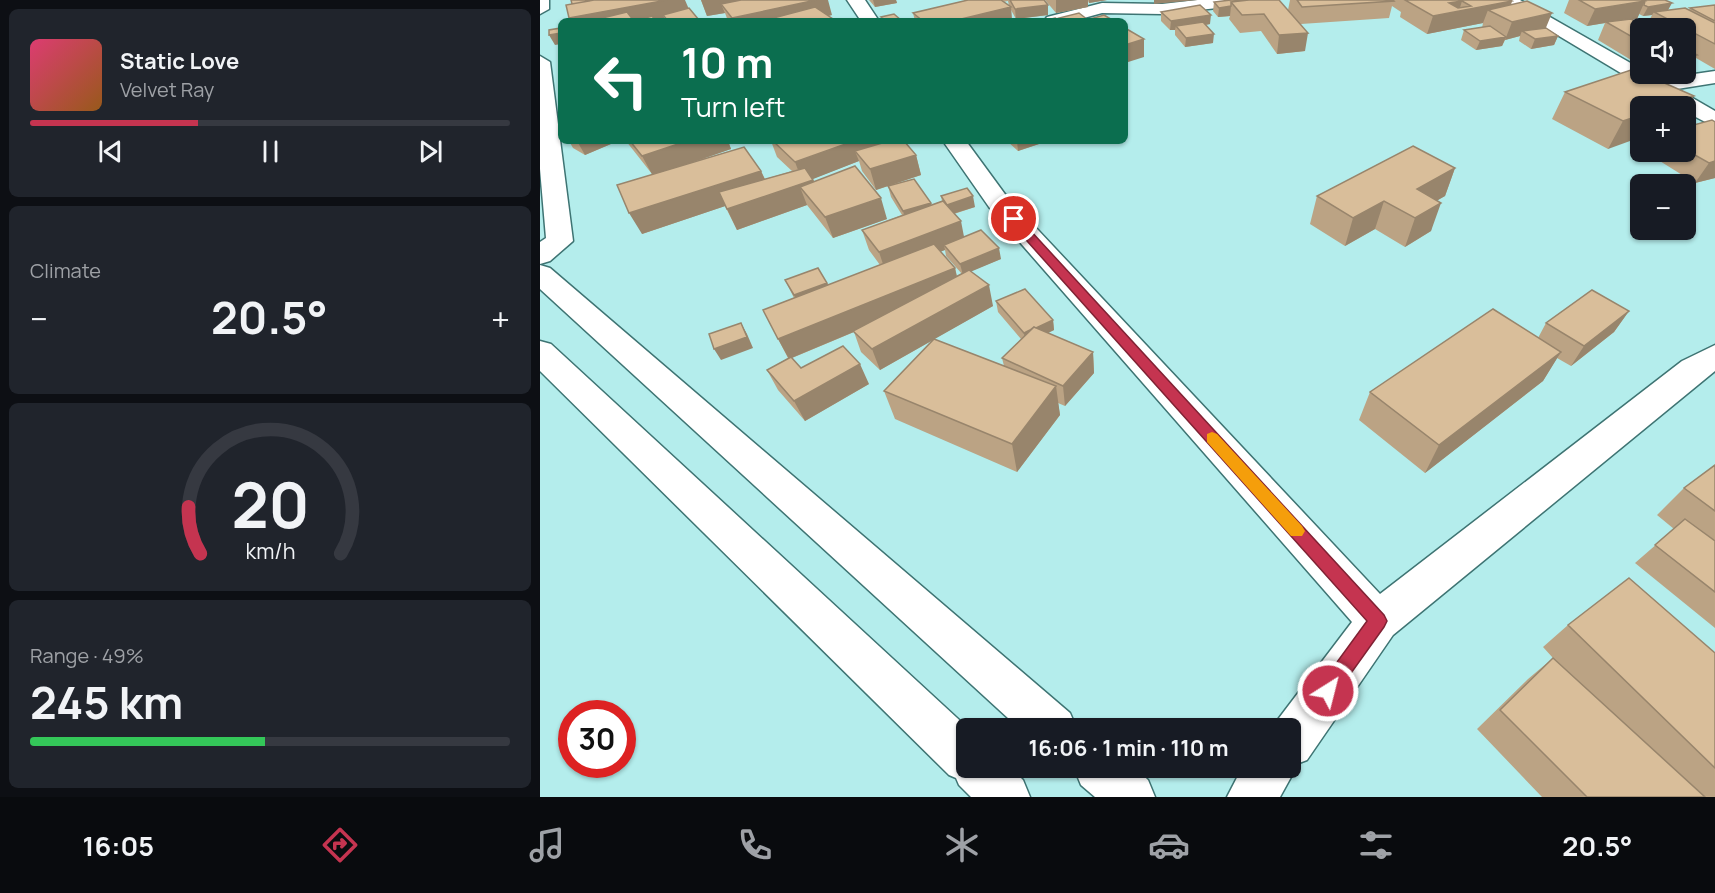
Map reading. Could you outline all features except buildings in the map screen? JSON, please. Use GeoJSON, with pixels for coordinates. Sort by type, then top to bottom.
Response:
{"type":"FeatureCollection","features":[{"type":"Feature","properties":{"kind":"street"},"geometry":{"type":"LineString","coordinates":[[540,0],[540,9]]}},
{"type":"Feature","properties":{"kind":"street"},"geometry":{"type":"LineString","coordinates":[[856,0],[868,18]]}},
{"type":"Feature","properties":{"kind":"street"},"geometry":{"type":"LineString","coordinates":[[1064,18],[1102,8],[1162,9],[1245,0]]}},
{"type":"Feature","properties":{"kind":"street"},"geometry":{"type":"LineString","coordinates":[[1508,0],[1715,120]]}},
{"type":"Feature","properties":{"kind":"street"},"geometry":{"type":"LineString","coordinates":[[540,62],[560,241],[540,255]]}},
{"type":"Feature","properties":{"kind":"street"},"geometry":{"type":"LineString","coordinates":[[1657,86],[1715,77]]}},
{"type":"Feature","properties":{"kind":"street"},"geometry":{"type":"LineString","coordinates":[[956,144],[998,202],[1378,621]]}},
{"type":"Feature","properties":{"kind":"street"},"geometry":{"type":"LineString","coordinates":[[540,274],[1042,718]]}},
{"type":"Feature","properties":{"kind":"street"},"geometry":{"type":"LineString","coordinates":[[540,352],[956,748]]}},
{"type":"Feature","properties":{"kind":"street"},"geometry":{"type":"LineString","coordinates":[[1301,728],[1378,621],[1693,369],[1715,356]]}},
{"type":"Feature","properties":{"kind":"street"},"geometry":{"type":"LineString","coordinates":[[986,778],[1006,797]]}},
{"type":"Feature","properties":{"kind":"street"},"geometry":{"type":"LineString","coordinates":[[1109,778],[1131,797]]}},
{"type":"Feature","properties":{"kind":"street"},"geometry":{"type":"LineString","coordinates":[[1251,797],[1265,778]]}},
{"type":"Feature","properties":{"kind":"slow traffic"},"geometry":{"type":"LineString","coordinates":[[1212,438],[1297,531]]}},
{"type":"Feature","properties":{"kind":"route"},"geometry":{"type":"LineString","coordinates":[[1014,219],[1378,621],[1328,691]]}}]}
